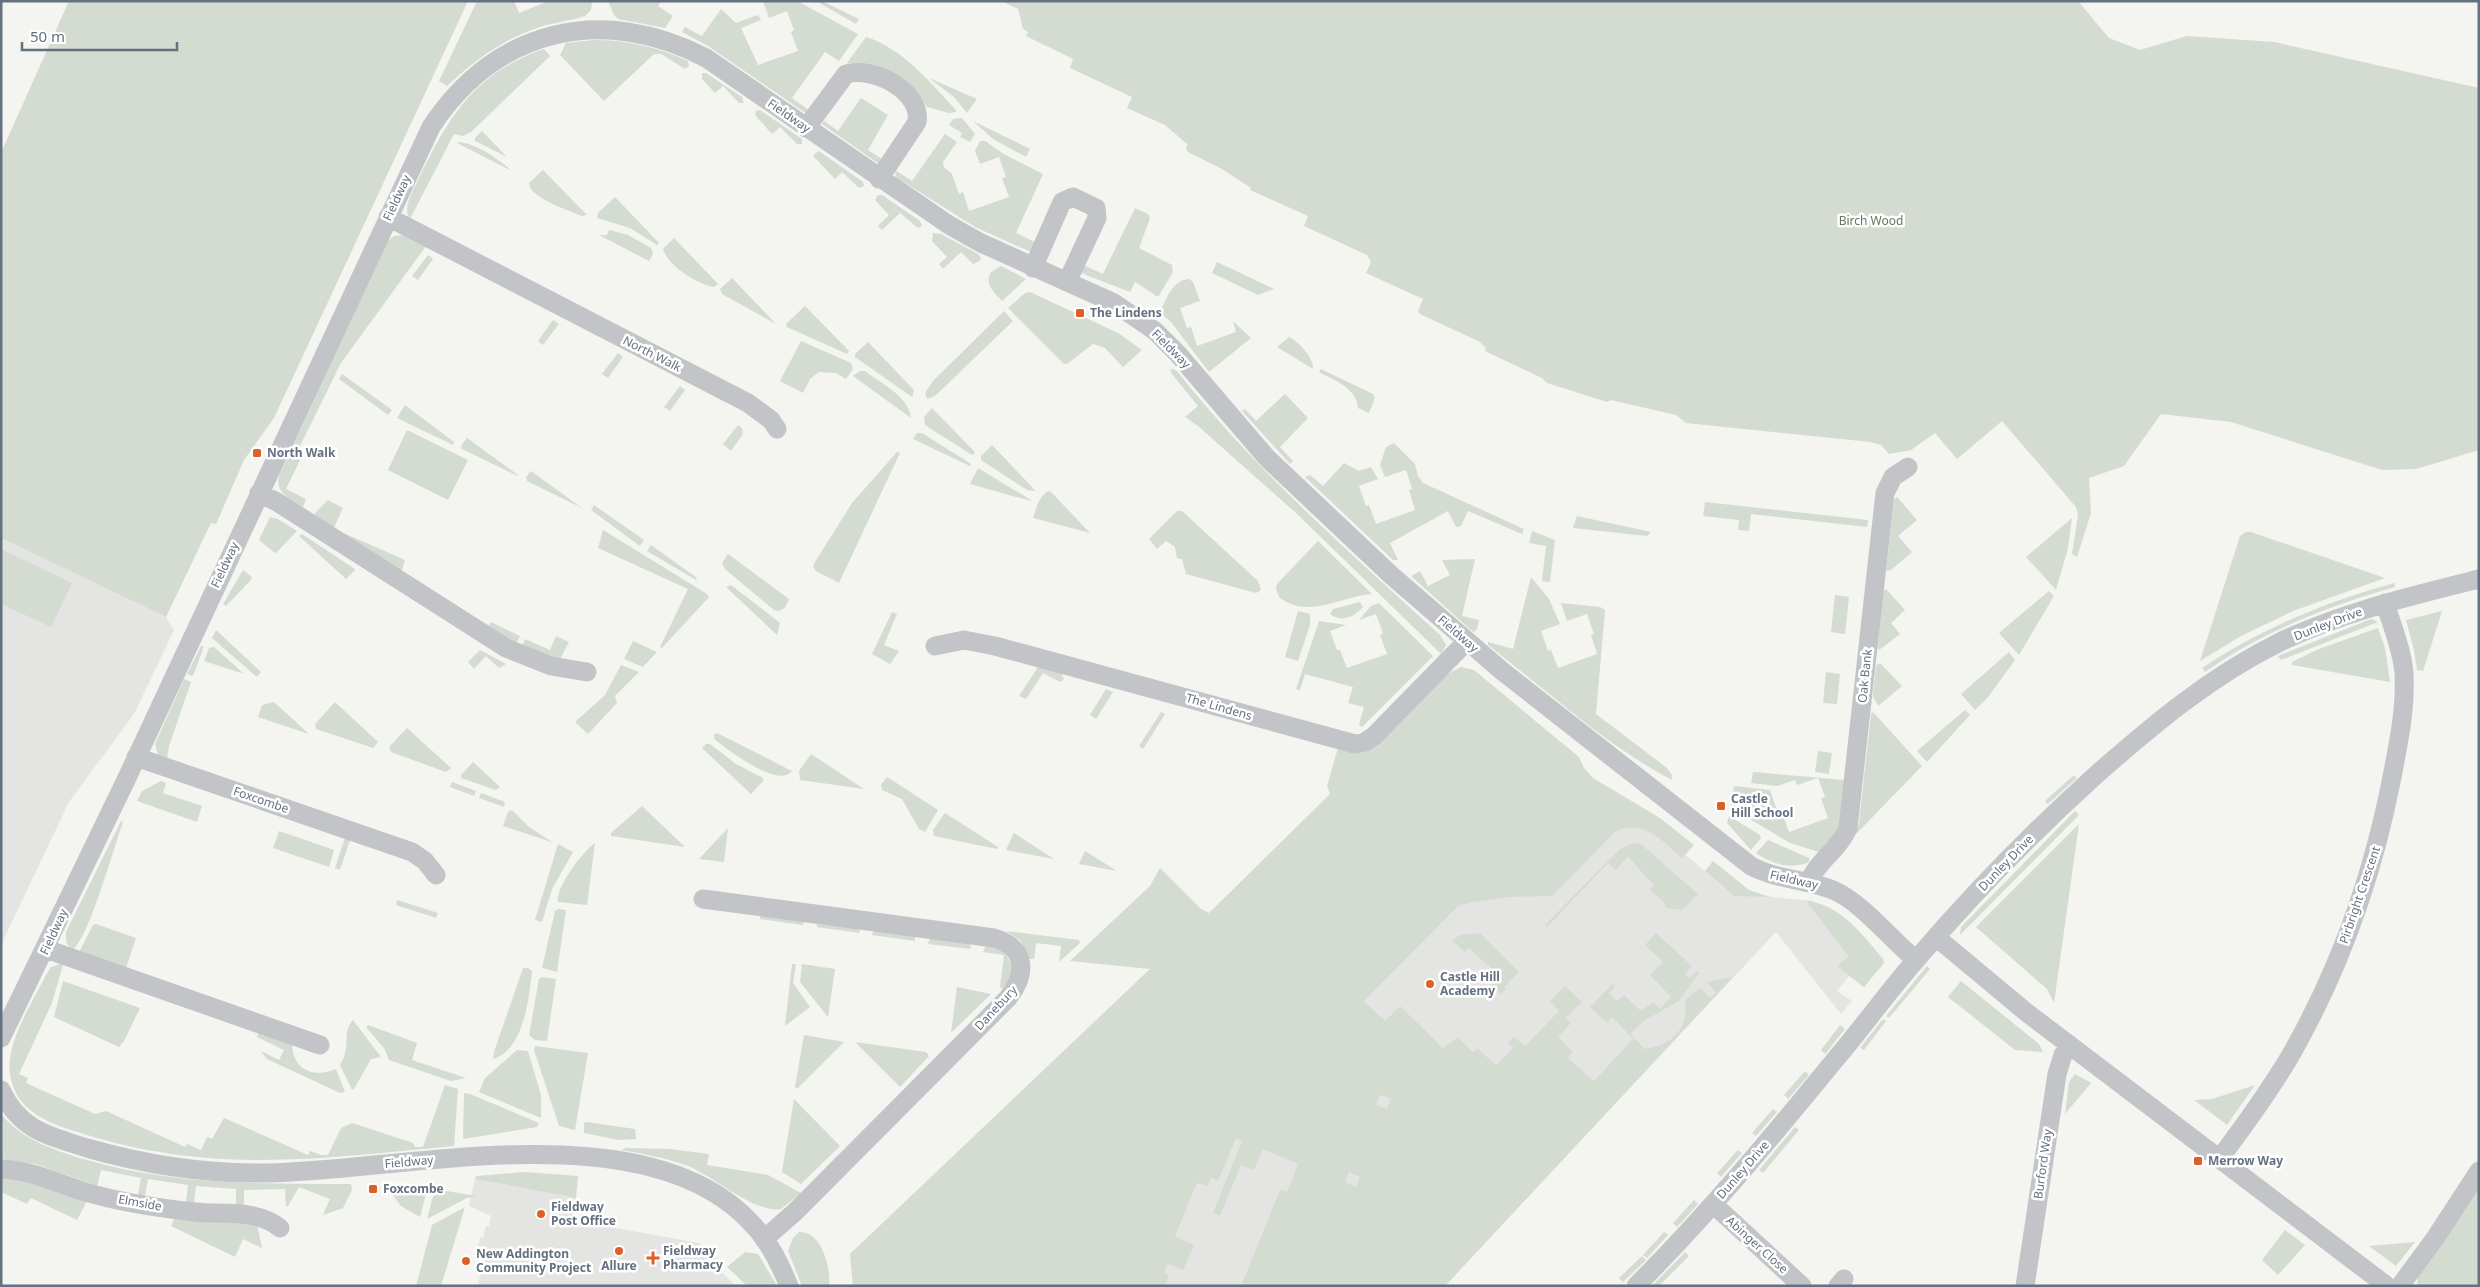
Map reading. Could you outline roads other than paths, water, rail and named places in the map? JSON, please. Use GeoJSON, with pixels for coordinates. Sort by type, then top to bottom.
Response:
{"type":"FeatureCollection","features":[{"type":"Feature","properties":{"kind":"street","name":"Fieldway"},"geometry":{"type":"LineString","coordinates":[[1,1038],[46,949],[431,127],[455,95],[474,76],[506,53],[560,33],[610,29],[644,34],[670,41],[706,58],[879,179],[949,225],[1033,268],[1114,303],[1168,343],[1246,435],[1291,482],[1466,642],[1751,866],[1775,876],[1809,882],[1833,890],[1848,898],[1916,960]]}},
{"type":"Feature","properties":{"kind":"street"},"geometry":{"type":"LineString","coordinates":[[806,128],[846,74],[857,72],[871,74],[895,86],[914,103],[918,112],[917,122],[879,179]]}},
{"type":"Feature","properties":{"kind":"street"},"geometry":{"type":"LineString","coordinates":[[1033,268],[1062,202],[1073,197],[1084,200],[1096,208],[1097,218],[1067,282]]}},
{"type":"Feature","properties":{"kind":"street","name":"North Walk"},"geometry":{"type":"LineString","coordinates":[[388,217],[748,403],[764,414],[777,428]]}},
{"type":"Feature","properties":{"kind":"street","name":"Oak Bank"},"geometry":{"type":"LineString","coordinates":[[1809,882],[1813,873],[1843,840],[1848,828],[1886,493],[1893,477],[1908,467]]}},
{"type":"Feature","properties":{"kind":"street"},"geometry":{"type":"LineString","coordinates":[[259,493],[290,510],[502,645],[551,666],[587,672]]}},
{"type":"Feature","properties":{"kind":"street","name":"Dunley Drive"},"geometry":{"type":"LineString","coordinates":[[1636,1286],[1713,1204],[1834,1061],[1916,960],[1995,873],[2066,803],[2132,744],[2186,699],[2280,642],[2335,619],[2385,603],[2479,579]]}},
{"type":"Feature","properties":{"kind":"street","name":"Pirbright Crescent"},"geometry":{"type":"LineString","coordinates":[[2220,1158],[2272,1085],[2303,1032],[2346,937],[2372,861],[2394,770],[2400,737],[2404,688],[2400,651],[2385,603]]}},
{"type":"Feature","properties":{"kind":"street","name":"The Lindens"},"geometry":{"type":"LineString","coordinates":[[935,646],[964,640],[987,644],[1355,744],[1365,742],[1374,736],[1466,642]]}},
{"type":"Feature","properties":{"kind":"street","name":"Foxcombe"},"geometry":{"type":"LineString","coordinates":[[136,757],[412,852],[425,861],[436,875]]}},
{"type":"Feature","properties":{"kind":"street","name":"Danebury"},"geometry":{"type":"LineString","coordinates":[[703,899],[994,938],[1008,944],[1013,949],[1022,967],[1018,984],[1008,998],[796,1211],[764,1239]]}},
{"type":"Feature","properties":{"kind":"street"},"geometry":{"type":"LineString","coordinates":[[1936,938],[2070,1045],[2387,1286]]}},
{"type":"Feature","properties":{"kind":"street"},"geometry":{"type":"LineString","coordinates":[[46,949],[320,1045]]}},
{"type":"Feature","properties":{"kind":"street","name":"Burford Way"},"geometry":{"type":"LineString","coordinates":[[2025,1286],[2056,1081],[2060,1062],[2070,1045]]}},
{"type":"Feature","properties":{"kind":"street","name":"Fieldway"},"geometry":{"type":"LineString","coordinates":[[2,1092],[17,1116],[31,1128],[133,1160],[188,1169],[269,1173],[538,1153],[633,1164],[678,1176],[712,1192],[743,1214],[764,1239],[789,1286]]}},
{"type":"Feature","properties":{"kind":"street","name":"Elmside"},"geometry":{"type":"LineString","coordinates":[[1,1169],[31,1172],[84,1191],[133,1203],[195,1212],[262,1217],[280,1228]]}},
{"type":"Feature","properties":{"kind":"street"},"geometry":{"type":"LineString","coordinates":[[2400,1286],[2436,1237],[2479,1171]]}},
{"type":"Feature","properties":{"kind":"street","name":"Abinger Close"},"geometry":{"type":"LineString","coordinates":[[1713,1204],[1802,1286]]}},
{"type":"Feature","properties":{"kind":"place","name":"The Lindens"},"geometry":{"type":"Point","coordinates":[1080,313]}},
{"type":"Feature","properties":{"kind":"place","name":"North Walk"},"geometry":{"type":"Point","coordinates":[257,453]}},
{"type":"Feature","properties":{"kind":"place","name":"Castle Hill School"},"geometry":{"type":"Point","coordinates":[1721,806]}},
{"type":"Feature","properties":{"kind":"place","name":"Castle Hill Academy"},"geometry":{"type":"Point","coordinates":[1430,984]}},
{"type":"Feature","properties":{"kind":"place","name":"Merrow Way"},"geometry":{"type":"Point","coordinates":[2198,1161]}},
{"type":"Feature","properties":{"kind":"place","name":"Foxcombe"},"geometry":{"type":"Point","coordinates":[373,1189]}},
{"type":"Feature","properties":{"kind":"place","name":"Fieldway Post Office"},"geometry":{"type":"Point","coordinates":[541,1214]}},
{"type":"Feature","properties":{"kind":"place","name":"Allure"},"geometry":{"type":"Point","coordinates":[619,1251]}},
{"type":"Feature","properties":{"kind":"place","name":"Fieldway Pharmacy"},"geometry":{"type":"Point","coordinates":[653,1258]}},
{"type":"Feature","properties":{"kind":"place","name":"New Addington Community Project"},"geometry":{"type":"Point","coordinates":[466,1261]}},
{"type":"Feature","properties":{"kind":"park label","name":"Birch Wood"},"geometry":{"type":"Point","coordinates":[1871,221]}}]}
